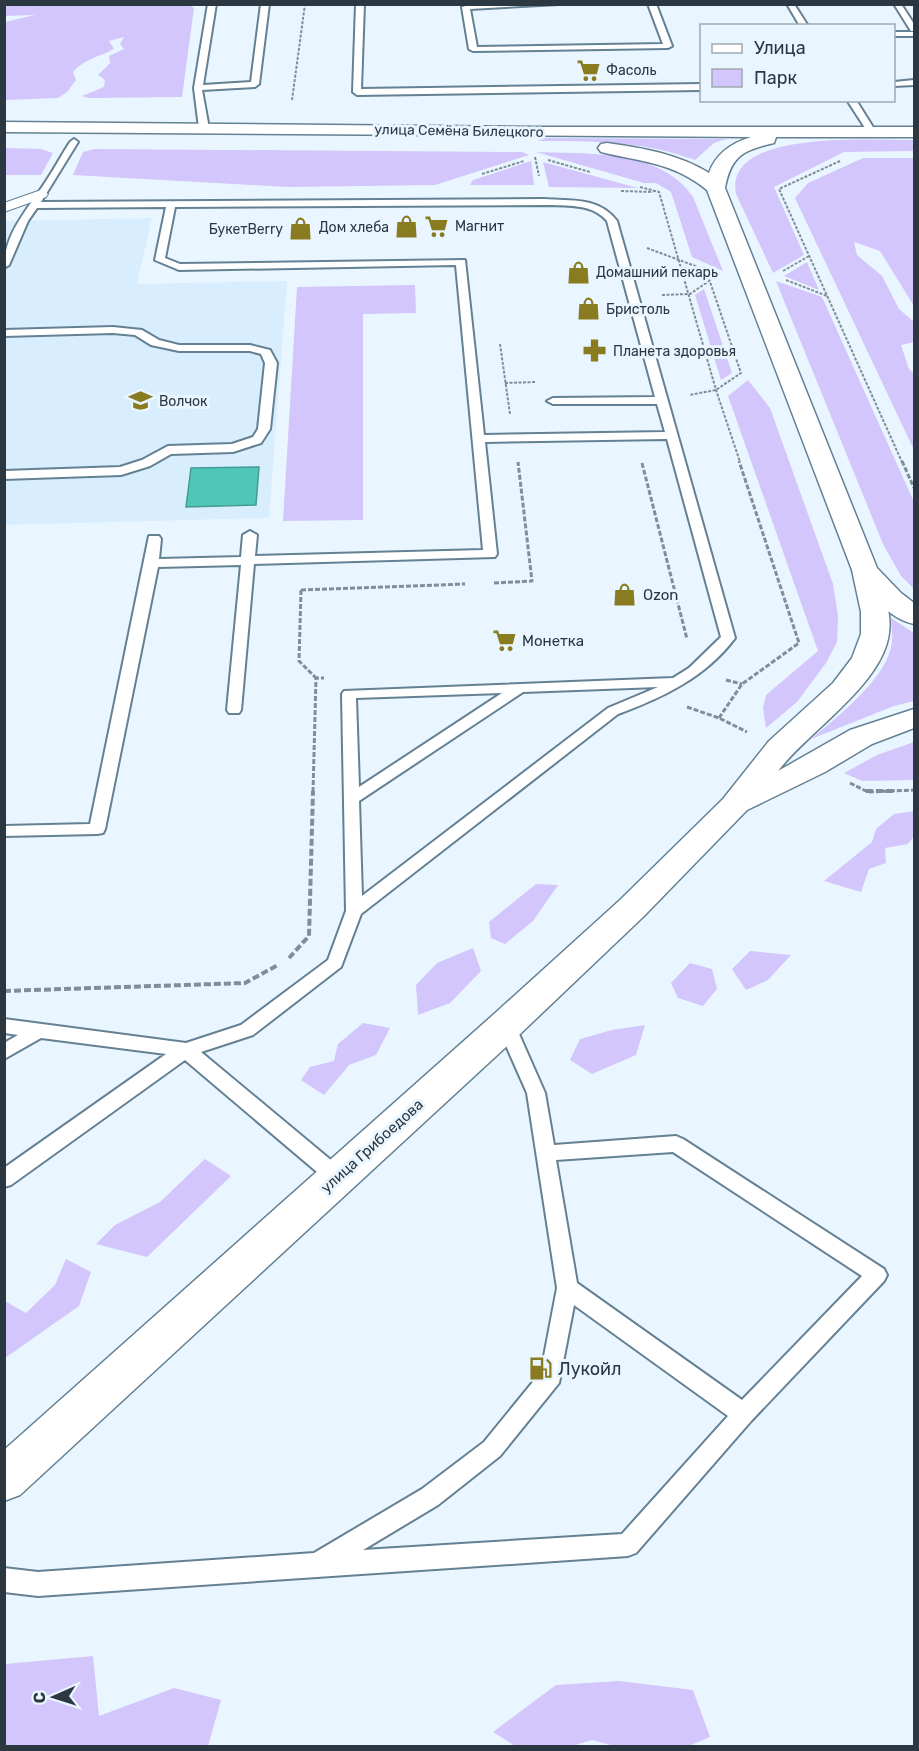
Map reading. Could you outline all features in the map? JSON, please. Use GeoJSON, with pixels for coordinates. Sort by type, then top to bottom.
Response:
{"type":"FeatureCollection","features":[{"type":"Feature","properties":{"kind":"main road","name":"улица Семёна Билецкого"},"geometry":{"type":"LineString","coordinates":[[4,127],[915,132]]}},
{"type":"Feature","properties":{"kind":"main road"},"geometry":{"type":"LineString","coordinates":[[734,806],[780,748],[843,690],[866,659],[875,634],[875,612],[865,570],[716,188],[720,168],[727,157],[739,150],[764,139],[827,133]]}},
{"type":"Feature","properties":{"kind":"main road","name":"улица Семёна Билецкого"},"geometry":{"type":"LineString","coordinates":[[4,141],[535,151],[597,147],[645,154],[676,163],[705,178],[716,188]]}},
{"type":"Feature","properties":{"kind":"main road"},"geometry":{"type":"LineString","coordinates":[[865,570],[891,599],[915,616]]}},
{"type":"Feature","properties":{"kind":"main road"},"geometry":{"type":"LineString","coordinates":[[734,806],[814,765],[861,737],[915,718]]}},
{"type":"Feature","properties":{"kind":"main road","name":"улица Грибоедова"},"geometry":{"type":"LineString","coordinates":[[4,1480],[506,1025],[632,908],[734,806]]}},
{"type":"Feature","properties":{"kind":"street"},"geometry":{"type":"LineString","coordinates":[[4,208],[37,200]]}},
{"type":"Feature","properties":{"kind":"lane"},"geometry":{"type":"LineString","coordinates":[[203,128],[205,117],[197,101],[212,4]]}},
{"type":"Feature","properties":{"kind":"lane"},"geometry":{"type":"LineString","coordinates":[[198,88],[255,84],[266,4]]}},
{"type":"Feature","properties":{"kind":"lane"},"geometry":{"type":"LineString","coordinates":[[360,4],[357,92],[700,87]]}},
{"type":"Feature","properties":{"kind":"lane"},"geometry":{"type":"LineString","coordinates":[[556,4],[466,8],[473,49],[668,46],[652,4]]}},
{"type":"Feature","properties":{"kind":"lane"},"geometry":{"type":"LineString","coordinates":[[790,4],[803,24]]}},
{"type":"Feature","properties":{"kind":"lane"},"geometry":{"type":"LineString","coordinates":[[895,34],[915,32],[897,4]]}},
{"type":"Feature","properties":{"kind":"lane"},"geometry":{"type":"LineString","coordinates":[[895,84],[915,83]]}},
{"type":"Feature","properties":{"kind":"lane"},"geometry":{"type":"LineString","coordinates":[[852,102],[872,132]]}},
{"type":"Feature","properties":{"kind":"lane"},"geometry":{"type":"LineString","coordinates":[[4,266],[23,221],[74,142]]}},
{"type":"Feature","properties":{"kind":"lane"},"geometry":{"type":"LineString","coordinates":[[37,200],[171,206],[544,202],[585,204],[604,211],[612,221],[728,638],[694,672],[653,696],[613,711],[354,911]]}},
{"type":"Feature","properties":{"kind":"lane"},"geometry":{"type":"LineString","coordinates":[[152,563],[490,554],[461,262],[179,267],[160,260],[171,206]]}},
{"type":"Feature","properties":{"kind":"lane"},"geometry":{"type":"LineString","coordinates":[[4,333],[113,330],[138,332],[155,343],[179,348],[250,348],[266,352],[271,363],[264,429],[257,440],[233,448],[168,450],[146,463],[121,471],[4,475]]}},
{"type":"Feature","properties":{"kind":"lane"},"geometry":{"type":"LineString","coordinates":[[553,401],[662,400]]}},
{"type":"Feature","properties":{"kind":"lane"},"geometry":{"type":"LineString","coordinates":[[479,439],[670,435]]}},
{"type":"Feature","properties":{"kind":"lane"},"geometry":{"type":"LineString","coordinates":[[234,710],[250,535]]}},
{"type":"Feature","properties":{"kind":"lane"},"geometry":{"type":"LineString","coordinates":[[4,831],[97,829],[152,563],[154,539]]}},
{"type":"Feature","properties":{"kind":"lane"},"geometry":{"type":"LineString","coordinates":[[4,1179],[186,1050],[247,1030],[335,963],[354,911],[349,694],[676,682]]}},
{"type":"Feature","properties":{"kind":"lane"},"geometry":{"type":"LineString","coordinates":[[352,799],[520,687]]}},
{"type":"Feature","properties":{"kind":"lane"},"geometry":{"type":"LineString","coordinates":[[317,1564],[430,1497],[492,1449],[551,1376],[567,1287],[536,1093],[506,1025]]}},
{"type":"Feature","properties":{"kind":"lane"},"geometry":{"type":"LineString","coordinates":[[4,1026],[186,1050],[337,1177]]}},
{"type":"Feature","properties":{"kind":"lane"},"geometry":{"type":"LineString","coordinates":[[4,1052],[36,1032]]}},
{"type":"Feature","properties":{"kind":"lane"},"geometry":{"type":"LineString","coordinates":[[4,1580],[38,1584],[628,1545],[743,1414],[877,1275],[676,1144],[545,1153]]}},
{"type":"Feature","properties":{"kind":"lane"},"geometry":{"type":"LineString","coordinates":[[567,1287],[743,1414]]}},
{"type":"Feature","properties":{"kind":"path"},"geometry":{"type":"LineString","coordinates":[[292,100],[305,4]]}},
{"type":"Feature","properties":{"kind":"path"},"geometry":{"type":"LineString","coordinates":[[535,151],[544,202]]}},
{"type":"Feature","properties":{"kind":"path"},"geometry":{"type":"LineString","coordinates":[[472,178],[535,151],[592,173]]}},
{"type":"Feature","properties":{"kind":"path"},"geometry":{"type":"LineString","coordinates":[[843,160],[779,189],[915,488]]}},
{"type":"Feature","properties":{"kind":"path"},"geometry":{"type":"LineString","coordinates":[[637,186],[659,192],[716,390],[799,643],[742,684],[719,718]]}},
{"type":"Feature","properties":{"kind":"path"},"geometry":{"type":"LineString","coordinates":[[617,239],[679,258],[706,270],[741,373],[716,390],[662,400]]}},
{"type":"Feature","properties":{"kind":"path"},"geometry":{"type":"LineString","coordinates":[[775,276],[809,256]]}},
{"type":"Feature","properties":{"kind":"path"},"geometry":{"type":"LineString","coordinates":[[785,280],[828,296]]}},
{"type":"Feature","properties":{"kind":"path"},"geometry":{"type":"LineString","coordinates":[[506,383],[531,382]]}},
{"type":"Feature","properties":{"kind":"path"},"geometry":{"type":"LineString","coordinates":[[641,458],[688,642]]}},
{"type":"Feature","properties":{"kind":"path"},"geometry":{"type":"LineString","coordinates":[[302,559],[299,661],[316,678]]}},
{"type":"Feature","properties":{"kind":"shaded area","name":"Волчок"},"geometry":{"type":"Polygon","coordinates":[[[152,218],[137,284],[287,281],[269,518],[5,525],[4,221],[152,218]]]}},
{"type":"Feature","properties":{"kind":"shaded area"},"geometry":{"type":"Polygon","coordinates":[[[259,467],[256,505],[186,507],[191,468],[259,467]]]}},
{"type":"Feature","properties":{"kind":"green space"},"geometry":{"type":"Polygon","coordinates":[[[5,4],[187,4],[194,8],[182,97],[89,98],[82,96],[104,87],[105,80],[98,75],[110,63],[109,56],[124,49],[120,44],[124,37],[109,41],[114,49],[77,68],[73,72],[76,80],[67,92],[58,98],[5,100],[5,22],[35,15],[5,16],[5,4]]]}},
{"type":"Feature","properties":{"kind":"green space"},"geometry":{"type":"Polygon","coordinates":[[[537,138],[726,139],[714,143],[695,160],[637,146],[599,142],[539,141],[537,138]]]}},
{"type":"Feature","properties":{"kind":"green space"},"geometry":{"type":"Polygon","coordinates":[[[837,140],[914,140],[914,151],[844,152],[774,187],[804,255],[773,273],[736,194],[738,173],[753,158],[776,148],[806,143],[837,140]]]}},
{"type":"Feature","properties":{"kind":"green space"},"geometry":{"type":"Polygon","coordinates":[[[5,148],[41,149],[53,153],[41,175],[5,175],[5,148]]]}},
{"type":"Feature","properties":{"kind":"green space"},"geometry":{"type":"Polygon","coordinates":[[[95,149],[522,152],[529,155],[435,185],[288,187],[73,175],[83,152],[95,149]]]}},
{"type":"Feature","properties":{"kind":"green space"},"geometry":{"type":"Polygon","coordinates":[[[536,152],[622,157],[662,170],[679,181],[693,197],[723,271],[692,257],[671,192],[656,183],[644,183],[536,152]]]}},
{"type":"Feature","properties":{"kind":"green space"},"geometry":{"type":"Polygon","coordinates":[[[863,158],[914,158],[914,306],[880,251],[854,242],[857,255],[882,276],[899,309],[913,321],[914,316],[914,342],[901,345],[909,369],[914,374],[914,450],[795,198],[808,183],[863,158]]]}},
{"type":"Feature","properties":{"kind":"green space"},"geometry":{"type":"Polygon","coordinates":[[[531,161],[534,185],[470,185],[473,180],[531,161]]]}},
{"type":"Feature","properties":{"kind":"green space"},"geometry":{"type":"Polygon","coordinates":[[[543,162],[638,188],[549,187],[543,162]]]}},
{"type":"Feature","properties":{"kind":"green space"},"geometry":{"type":"Polygon","coordinates":[[[807,262],[819,290],[784,276],[807,262]]]}},
{"type":"Feature","properties":{"kind":"green space"},"geometry":{"type":"Polygon","coordinates":[[[776,281],[822,297],[914,502],[914,589],[901,576],[883,544],[776,281]]]}},
{"type":"Feature","properties":{"kind":"green space"},"geometry":{"type":"Polygon","coordinates":[[[415,285],[416,313],[363,314],[363,520],[283,521],[297,287],[415,285]]]}},
{"type":"Feature","properties":{"kind":"green space"},"geometry":{"type":"Polygon","coordinates":[[[704,289],[732,373],[721,380],[695,295],[704,289]]]}},
{"type":"Feature","properties":{"kind":"green space"},"geometry":{"type":"Polygon","coordinates":[[[748,380],[770,408],[833,584],[838,616],[837,642],[826,663],[797,702],[766,728],[763,708],[766,695],[818,651],[728,396],[748,380]]]}},
{"type":"Feature","properties":{"kind":"green space"},"geometry":{"type":"Polygon","coordinates":[[[891,618],[914,633],[914,701],[894,706],[811,739],[860,696],[881,669],[892,642],[891,618]]]}},
{"type":"Feature","properties":{"kind":"green space"},"geometry":{"type":"Polygon","coordinates":[[[914,742],[914,780],[862,781],[844,773],[877,755],[914,742]]]}},
{"type":"Feature","properties":{"kind":"green space"},"geometry":{"type":"Polygon","coordinates":[[[914,811],[914,836],[908,844],[885,848],[886,863],[869,869],[861,892],[824,881],[872,842],[876,829],[894,814],[914,811]]]}},
{"type":"Feature","properties":{"kind":"green space"},"geometry":{"type":"Polygon","coordinates":[[[536,884],[558,885],[533,921],[505,944],[491,938],[489,922],[536,884]]]}},
{"type":"Feature","properties":{"kind":"green space"},"geometry":{"type":"Polygon","coordinates":[[[473,948],[481,971],[450,1003],[418,1015],[416,985],[437,963],[473,948]]]}},
{"type":"Feature","properties":{"kind":"green space"},"geometry":{"type":"Polygon","coordinates":[[[750,951],[791,955],[768,980],[746,990],[732,969],[750,951]]]}},
{"type":"Feature","properties":{"kind":"green space"},"geometry":{"type":"Polygon","coordinates":[[[690,963],[712,969],[717,989],[703,1006],[678,998],[671,983],[690,963]]]}},
{"type":"Feature","properties":{"kind":"green space"},"geometry":{"type":"Polygon","coordinates":[[[363,1023],[390,1028],[376,1055],[349,1065],[324,1095],[301,1080],[310,1067],[334,1061],[338,1044],[363,1023]]]}},
{"type":"Feature","properties":{"kind":"green space"},"geometry":{"type":"Polygon","coordinates":[[[645,1025],[636,1055],[592,1074],[570,1060],[580,1039],[612,1030],[645,1025]]]}},
{"type":"Feature","properties":{"kind":"green space"},"geometry":{"type":"Polygon","coordinates":[[[205,1159],[231,1176],[147,1257],[96,1244],[115,1225],[160,1202],[205,1159]]]}},
{"type":"Feature","properties":{"kind":"green space"},"geometry":{"type":"Polygon","coordinates":[[[66,1259],[91,1272],[79,1306],[5,1358],[5,1301],[26,1313],[55,1285],[66,1259]]]}},
{"type":"Feature","properties":{"kind":"green space"},"geometry":{"type":"Polygon","coordinates":[[[93,1656],[99,1716],[174,1688],[221,1700],[208,1746],[5,1746],[5,1664],[93,1656]]]}},
{"type":"Feature","properties":{"kind":"green space"},"geometry":{"type":"Polygon","coordinates":[[[619,1681],[693,1690],[710,1737],[689,1746],[614,1746],[592,1740],[572,1746],[515,1746],[493,1732],[556,1685],[619,1681]]]}},
{"type":"Feature","properties":{"kind":"place","name":"Фасоль"},"geometry":{"type":"Point","coordinates":[588,70]}},
{"type":"Feature","properties":{"kind":"place","name":"Магнит"},"geometry":{"type":"Point","coordinates":[437,226]}},
{"type":"Feature","properties":{"kind":"place","name":"Дом хлеба"},"geometry":{"type":"Point","coordinates":[407,227]}},
{"type":"Feature","properties":{"kind":"place","name":"БукетBerry"},"geometry":{"type":"Point","coordinates":[301,229]}},
{"type":"Feature","properties":{"kind":"place","name":"Домашний пекарь"},"geometry":{"type":"Point","coordinates":[578,272]}},
{"type":"Feature","properties":{"kind":"place","name":"Бристоль"},"geometry":{"type":"Point","coordinates":[588,309]}},
{"type":"Feature","properties":{"kind":"place","name":"Планета здоровья"},"geometry":{"type":"Point","coordinates":[595,351]}},
{"type":"Feature","properties":{"kind":"place","name":"Волчок"},"geometry":{"type":"Point","coordinates":[141,401]}},
{"type":"Feature","properties":{"kind":"place","name":"Ozon"},"geometry":{"type":"Point","coordinates":[625,595]}},
{"type":"Feature","properties":{"kind":"place","name":"Монетка"},"geometry":{"type":"Point","coordinates":[504,641]}},
{"type":"Feature","properties":{"kind":"place","name":"Лукойл"},"geometry":{"type":"Point","coordinates":[540,1369]}}]}
